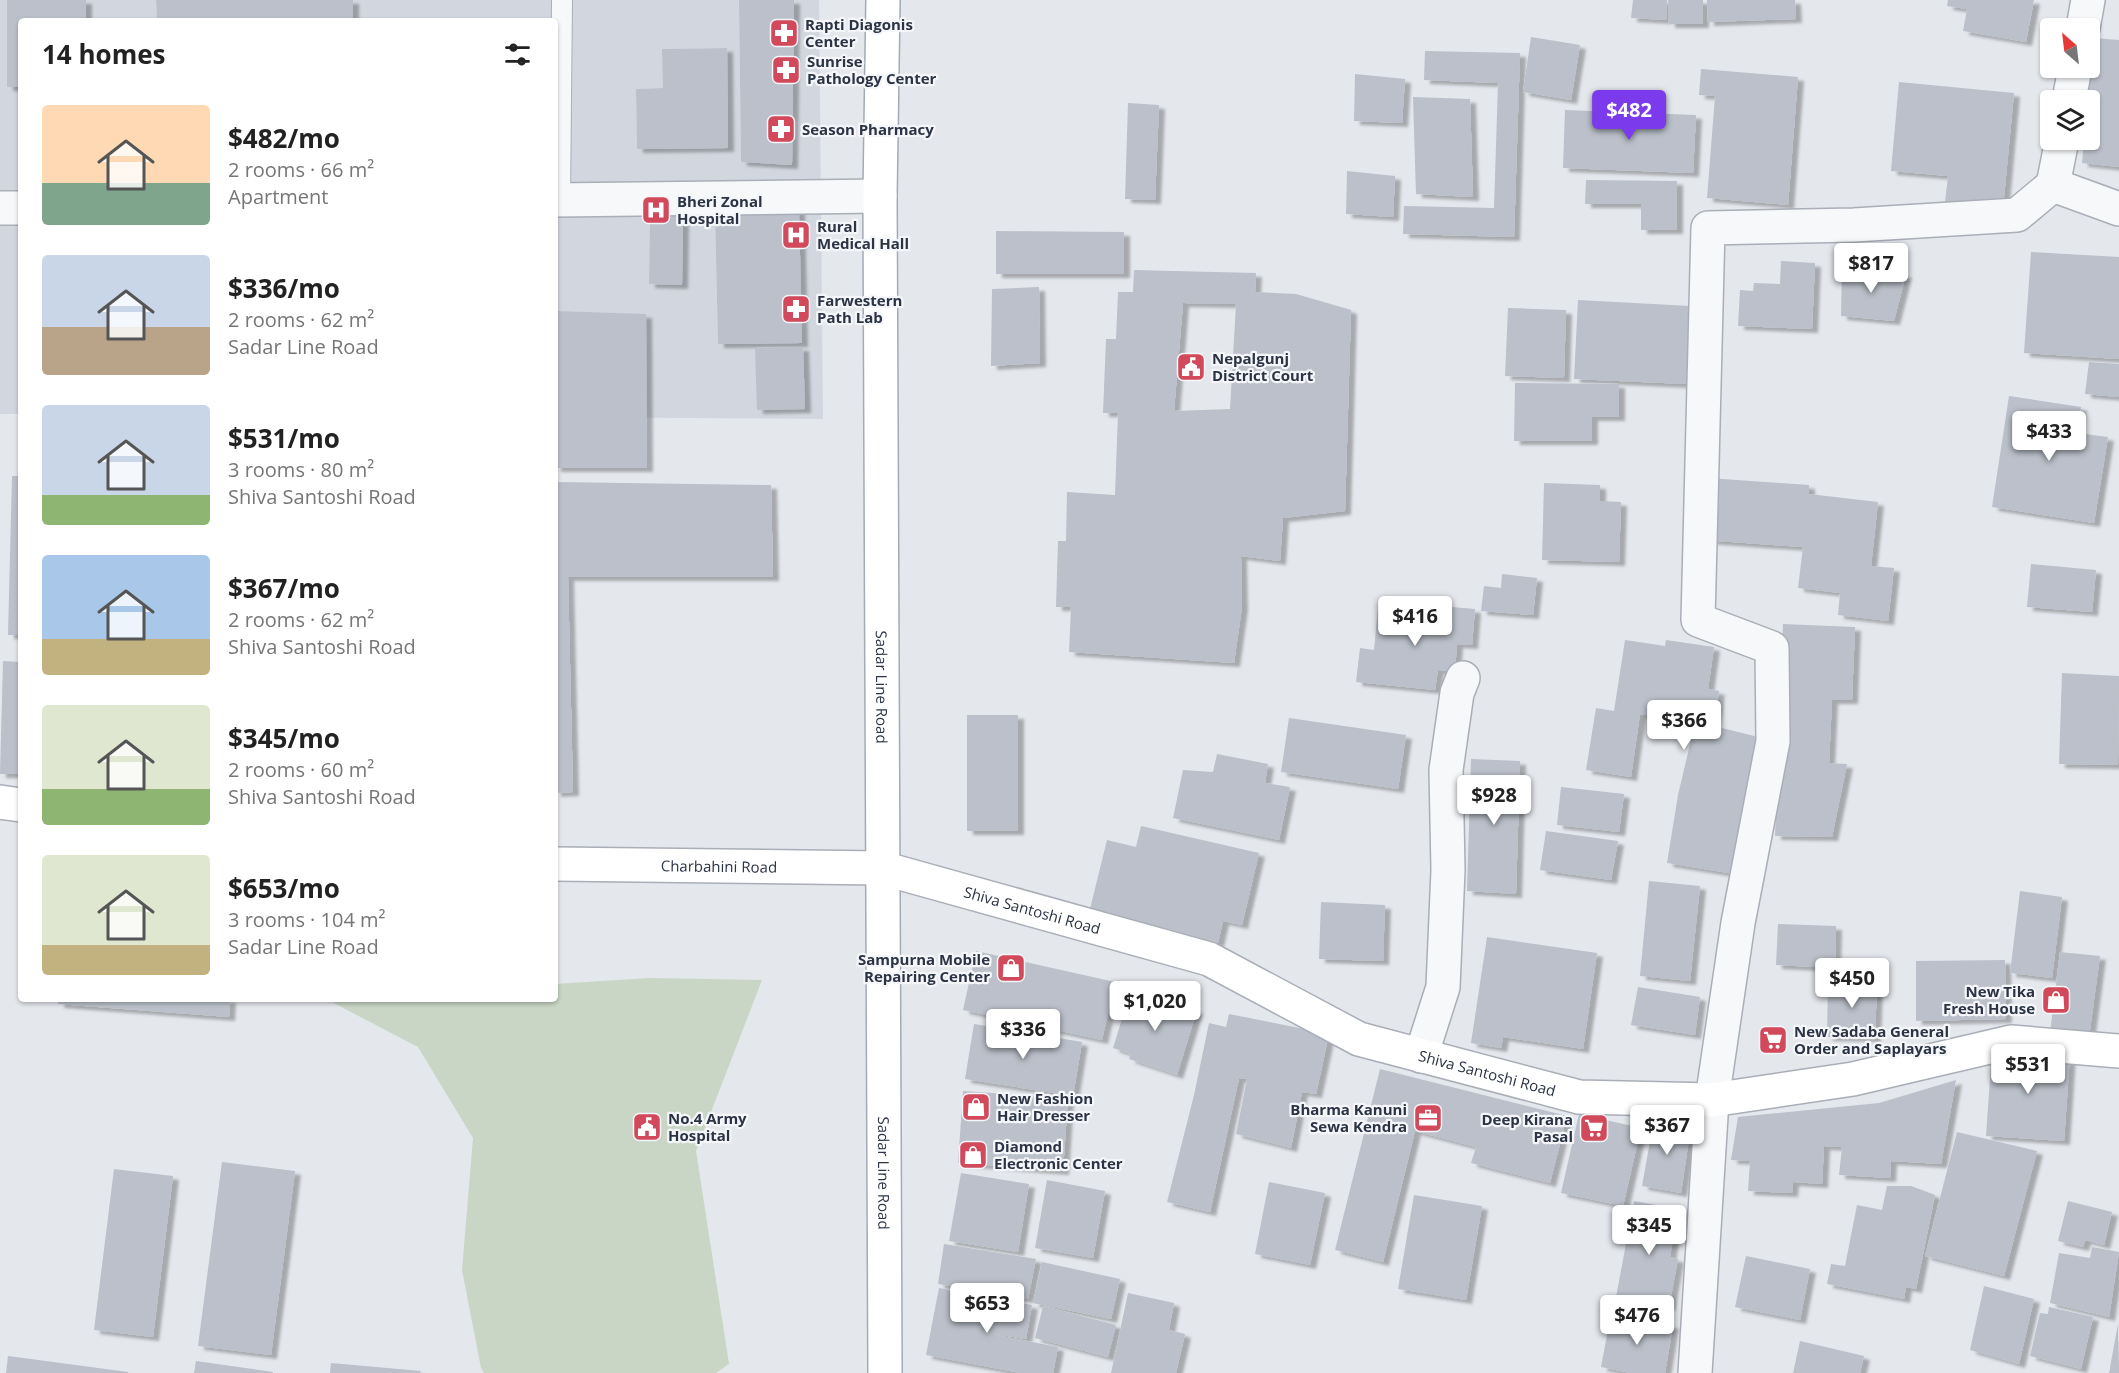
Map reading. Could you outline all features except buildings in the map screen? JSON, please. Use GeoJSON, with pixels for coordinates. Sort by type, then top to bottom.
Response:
{"type":"FeatureCollection","features":[{"type":"Feature","properties":{"kind":"main road","name":"Sadar Line Road"},"geometry":{"type":"LineString","coordinates":[[883,0],[880,196],[885,1373]]}},
{"type":"Feature","properties":{"kind":"main road"},"geometry":{"type":"LineString","coordinates":[[0,802],[18,805]]}},
{"type":"Feature","properties":{"kind":"main road","name":"Charbahini Road"},"geometry":{"type":"LineString","coordinates":[[558,864],[882,868]]}},
{"type":"Feature","properties":{"kind":"main road","name":"Shiva Santoshi Road"},"geometry":{"type":"LineString","coordinates":[[882,868],[1209,959],[1359,1039],[1579,1097],[1712,1100],[1853,1079],[2011,1042],[2119,1051]]}},
{"type":"Feature","properties":{"kind":"street"},"geometry":{"type":"LineString","coordinates":[[2085,18],[2088,0]]}},
{"type":"Feature","properties":{"kind":"street"},"geometry":{"type":"LineString","coordinates":[[1695,1373],[1712,1100],[1738,923],[1773,741],[1772,648],[1698,620],[1708,228],[1854,225],[2017,215],[2053,185],[2060,150]]}},
{"type":"Feature","properties":{"kind":"street"},"geometry":{"type":"LineString","coordinates":[[2053,185],[2119,209]]}},
{"type":"Feature","properties":{"kind":"street"},"geometry":{"type":"LineString","coordinates":[[558,200],[880,196]]}},
{"type":"Feature","properties":{"kind":"street"},"geometry":{"type":"LineString","coordinates":[[0,208],[18,208]]}},
{"type":"Feature","properties":{"kind":"street"},"geometry":{"type":"LineString","coordinates":[[1421,1056],[1443,987],[1448,870],[1446,770],[1457,693],[1463,678]]}},
{"type":"Feature","properties":{"kind":"lane"},"geometry":{"type":"LineString","coordinates":[[558,200],[562,0]]}},
{"type":"Feature","properties":{"kind":"shaded area"},"geometry":{"type":"Polygon","coordinates":[[[0,0],[7,0],[7,86],[18,87],[18,414],[0,414],[0,0]]]}},
{"type":"Feature","properties":{"kind":"shaded area"},"geometry":{"type":"Polygon","coordinates":[[[86,0],[156,0],[157,18],[86,18],[86,0]]]}},
{"type":"Feature","properties":{"kind":"shaded area","name":"Bheri Zonal Hospital"},"geometry":{"type":"Polygon","coordinates":[[[353,0],[739,0],[741,161],[792,165],[794,0],[819,0],[823,419],[558,417],[558,18],[353,18],[353,0]],[[727,48],[663,49],[663,88],[636,89],[637,149],[728,148],[727,48]],[[715,212],[718,344],[801,343],[715,212]],[[650,214],[649,284],[682,284],[683,215],[650,214]]]}},
{"type":"Feature","properties":{"kind":"green space"},"geometry":{"type":"Polygon","coordinates":[[[650,978],[762,980],[696,1151],[729,1364],[716,1373],[484,1373],[481,1368],[462,1270],[473,1138],[418,1047],[332,1002],[558,1002],[558,984],[650,978]]]}},
{"type":"Feature","properties":{"kind":"place","name":"Rapti Diagonis Center"},"geometry":{"type":"Point","coordinates":[784,33]}},
{"type":"Feature","properties":{"kind":"place","name":"Sunrise Pathology Center"},"geometry":{"type":"Point","coordinates":[786,70]}},
{"type":"Feature","properties":{"kind":"place","name":"Season Pharmacy"},"geometry":{"type":"Point","coordinates":[781,129]}},
{"type":"Feature","properties":{"kind":"place","name":"Bheri Zonal Hospital"},"geometry":{"type":"Point","coordinates":[656,210]}},
{"type":"Feature","properties":{"kind":"place","name":"Rural Medical Hall"},"geometry":{"type":"Point","coordinates":[796,235]}},
{"type":"Feature","properties":{"kind":"place","name":"Farwestern Path Lab"},"geometry":{"type":"Point","coordinates":[796,309]}},
{"type":"Feature","properties":{"kind":"place","name":"Nepalgunj District Court"},"geometry":{"type":"Point","coordinates":[1191,367]}},
{"type":"Feature","properties":{"kind":"place","name":"Sampurna Mobile Repairing Center"},"geometry":{"type":"Point","coordinates":[1011,968]}},
{"type":"Feature","properties":{"kind":"place","name":"New Tika Fresh House"},"geometry":{"type":"Point","coordinates":[2056,1000]}},
{"type":"Feature","properties":{"kind":"place","name":"New Sadaba General Order and Saplayars"},"geometry":{"type":"Point","coordinates":[1773,1040]}},
{"type":"Feature","properties":{"kind":"place","name":"New Fashion Hair Dresser"},"geometry":{"type":"Point","coordinates":[976,1107]}},
{"type":"Feature","properties":{"kind":"place","name":"Bharma Kanuni Sewa Kendra"},"geometry":{"type":"Point","coordinates":[1428,1118]}},
{"type":"Feature","properties":{"kind":"place","name":"No.4 Army Hospital"},"geometry":{"type":"Point","coordinates":[647,1127]}},
{"type":"Feature","properties":{"kind":"place","name":"Deep Kirana Pasal"},"geometry":{"type":"Point","coordinates":[1594,1128]}},
{"type":"Feature","properties":{"kind":"place","name":"Diamond Electronic Center"},"geometry":{"type":"Point","coordinates":[973,1155]}}]}
